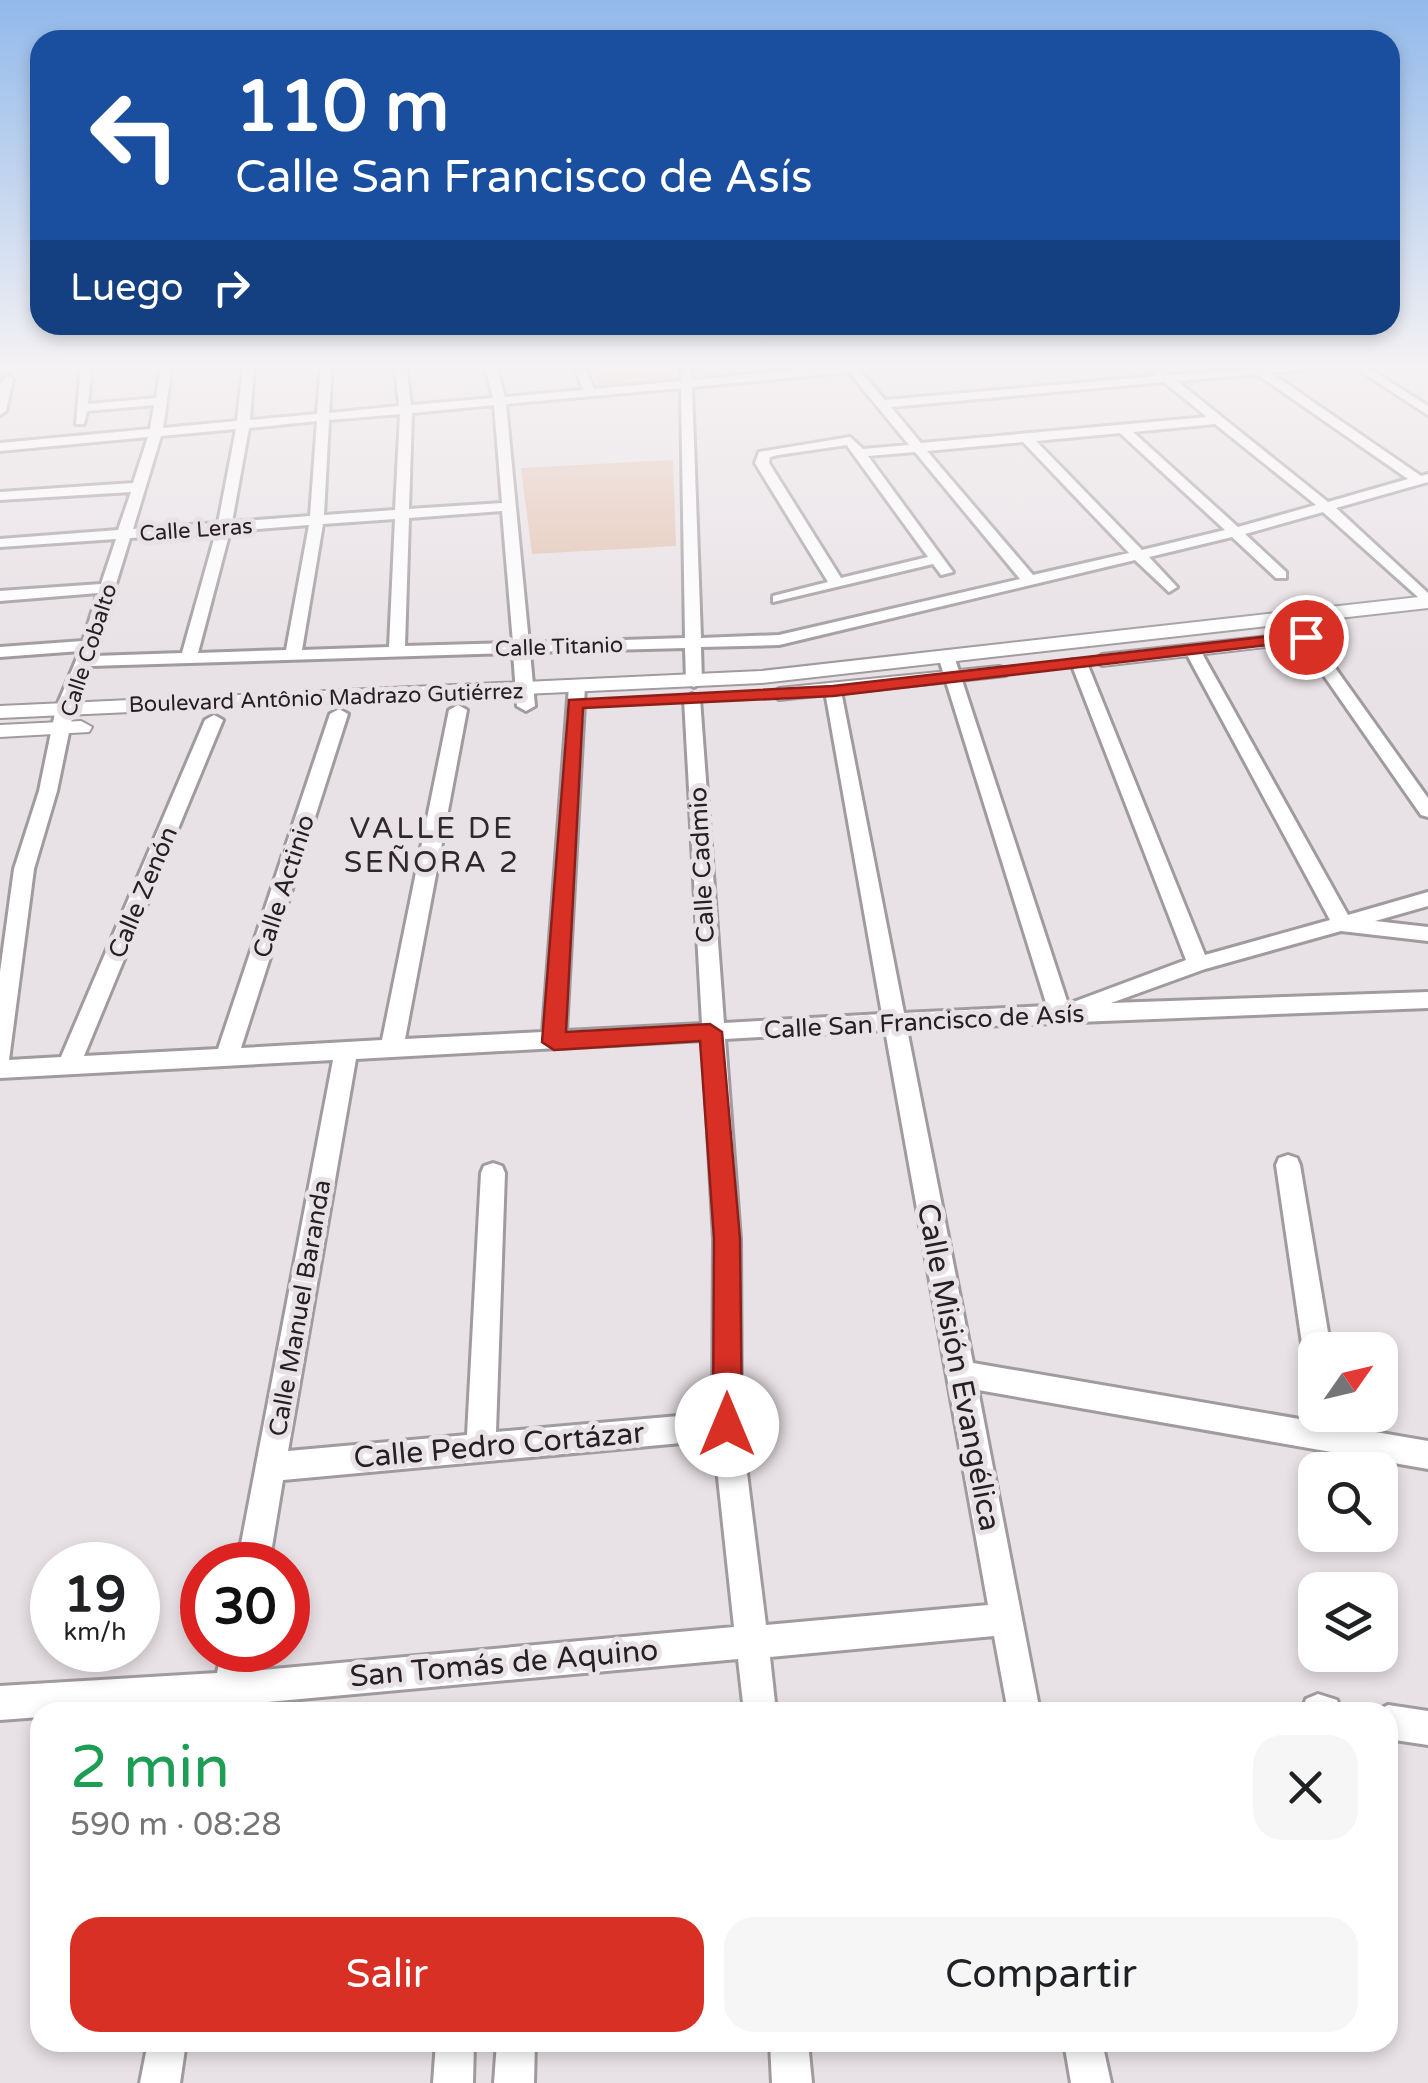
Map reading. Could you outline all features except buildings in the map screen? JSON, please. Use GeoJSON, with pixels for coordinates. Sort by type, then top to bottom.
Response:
{"type":"FeatureCollection","features":[{"type":"Feature","properties":{"kind":"street","name":"Calle Cobalto"},"geometry":{"type":"LineString","coordinates":[[0,1055],[24,870],[64,718],[147,462]]}},
{"type":"Feature","properties":{"kind":"street"},"geometry":{"type":"LineString","coordinates":[[189,657],[226,527],[239,462]]}},
{"type":"Feature","properties":{"kind":"street"},"geometry":{"type":"LineString","coordinates":[[293,655],[322,462]]}},
{"type":"Feature","properties":{"kind":"street"},"geometry":{"type":"LineString","coordinates":[[397,652],[403,462]]}},
{"type":"Feature","properties":{"kind":"street"},"geometry":{"type":"LineString","coordinates":[[506,462],[527,697]]}},
{"type":"Feature","properties":{"kind":"street","name":"Calle Cadmio"},"geometry":{"type":"LineString","coordinates":[[689,462],[693,690],[710,1032],[727,1239],[727,1425],[759,1702]]}},
{"type":"Feature","properties":{"kind":"street"},"geometry":{"type":"LineString","coordinates":[[762,462],[838,585]]}},
{"type":"Feature","properties":{"kind":"street"},"geometry":{"type":"LineString","coordinates":[[778,599],[941,565],[866,462]]}},
{"type":"Feature","properties":{"kind":"street"},"geometry":{"type":"LineString","coordinates":[[939,462],[1028,580]]}},
{"type":"Feature","properties":{"kind":"street"},"geometry":{"type":"LineString","coordinates":[[1050,462],[1169,587]]}},
{"type":"Feature","properties":{"kind":"street"},"geometry":{"type":"LineString","coordinates":[[1159,462],[1281,575]]}},
{"type":"Feature","properties":{"kind":"street"},"geometry":{"type":"LineString","coordinates":[[1271,462],[1325,506],[1428,601]]}},
{"type":"Feature","properties":{"kind":"street"},"geometry":{"type":"LineString","coordinates":[[1398,462],[1423,479]]}},
{"type":"Feature","properties":{"kind":"street","name":"Calle Titanio"},"geometry":{"type":"LineString","coordinates":[[0,652],[189,657],[293,655],[805,636],[1236,532],[1423,479]]}},
{"type":"Feature","properties":{"kind":"street"},"geometry":{"type":"LineString","coordinates":[[0,496],[140,487]]}},
{"type":"Feature","properties":{"kind":"street","name":"Calle Leras"},"geometry":{"type":"LineString","coordinates":[[0,543],[511,506]]}},
{"type":"Feature","properties":{"kind":"street"},"geometry":{"type":"LineString","coordinates":[[0,596],[109,588]]}},
{"type":"Feature","properties":{"kind":"street","name":"Boulevard Antônio Madrazo Gutiérrez"},"geometry":{"type":"LineString","coordinates":[[693,690],[833,691],[951,668],[1428,601]]}},
{"type":"Feature","properties":{"kind":"street","name":"Boulevard Antônio Madrazo Gutiérrez"},"geometry":{"type":"LineString","coordinates":[[0,731],[64,718],[693,690],[951,668],[1080,663],[1428,622]]}},
{"type":"Feature","properties":{"kind":"street"},"geometry":{"type":"LineString","coordinates":[[1306,637],[1428,812]]}},
{"type":"Feature","properties":{"kind":"street"},"geometry":{"type":"LineString","coordinates":[[1192,651],[1343,924]]}},
{"type":"Feature","properties":{"kind":"street"},"geometry":{"type":"LineString","coordinates":[[1080,663],[1198,964]]}},
{"type":"Feature","properties":{"kind":"street"},"geometry":{"type":"LineString","coordinates":[[951,668],[1060,1013],[1198,964],[1428,900]]}},
{"type":"Feature","properties":{"kind":"street","name":"Calle Misión Evangélica"},"geometry":{"type":"LineString","coordinates":[[833,691],[1022,1702]]}},
{"type":"Feature","properties":{"kind":"street"},"geometry":{"type":"LineString","coordinates":[[554,1042],[576,695]]}},
{"type":"Feature","properties":{"kind":"street","name":"Boulevard Antônio Madrazo Gutiérrez"},"geometry":{"type":"LineString","coordinates":[[0,712],[64,718],[214,720],[458,710],[527,697]]}},
{"type":"Feature","properties":{"kind":"street"},"geometry":{"type":"LineString","coordinates":[[392,1049],[458,710]]}},
{"type":"Feature","properties":{"kind":"street","name":"Calle Actinio"},"geometry":{"type":"LineString","coordinates":[[227,1058],[339,714]]}},
{"type":"Feature","properties":{"kind":"street","name":"Calle Zenón"},"geometry":{"type":"LineString","coordinates":[[69,1065],[214,720]]}},
{"type":"Feature","properties":{"kind":"street"},"geometry":{"type":"LineString","coordinates":[[1343,924],[1428,934]]}},
{"type":"Feature","properties":{"kind":"street","name":"Calle San Francisco de Asís"},"geometry":{"type":"LineString","coordinates":[[0,1069],[894,1021],[1428,1000]]}},
{"type":"Feature","properties":{"kind":"street","name":"Calle Manuel Baranda"},"geometry":{"type":"LineString","coordinates":[[257,1542],[346,1052]]}},
{"type":"Feature","properties":{"kind":"street"},"geometry":{"type":"LineString","coordinates":[[1288,1165],[1314,1332]]}},
{"type":"Feature","properties":{"kind":"street"},"geometry":{"type":"LineString","coordinates":[[481,1446],[493,1173]]}},
{"type":"Feature","properties":{"kind":"street"},"geometry":{"type":"LineString","coordinates":[[960,1374],[1298,1422]]}},
{"type":"Feature","properties":{"kind":"street","name":"Calle Pedro Cortázar"},"geometry":{"type":"LineString","coordinates":[[270,1467],[727,1425]]}},
{"type":"Feature","properties":{"kind":"street"},"geometry":{"type":"LineString","coordinates":[[1348,1432],[1428,1454]]}},
{"type":"Feature","properties":{"kind":"street","name":"San Tomás de Aquino"},"geometry":{"type":"LineString","coordinates":[[76,1702],[229,1700],[753,1639],[1007,1619]]}},
{"type":"Feature","properties":{"kind":"street"},"geometry":{"type":"LineString","coordinates":[[229,1700],[234,1672]]}},
{"type":"Feature","properties":{"kind":"street","name":"San Tomás de Aquino"},"geometry":{"type":"LineString","coordinates":[[0,1703],[30,1703]]}},
{"type":"Feature","properties":{"kind":"street"},"geometry":{"type":"LineString","coordinates":[[1398,1724],[1428,1728]]}},
{"type":"Feature","properties":{"kind":"street"},"geometry":{"type":"LineString","coordinates":[[160,2083],[165,2052]]}},
{"type":"Feature","properties":{"kind":"street"},"geometry":{"type":"LineString","coordinates":[[454,2083],[455,2052]]}},
{"type":"Feature","properties":{"kind":"street"},"geometry":{"type":"LineString","coordinates":[[514,2083],[516,2052]]}},
{"type":"Feature","properties":{"kind":"street"},"geometry":{"type":"LineString","coordinates":[[790,2052],[792,2083]]}},
{"type":"Feature","properties":{"kind":"street"},"geometry":{"type":"LineString","coordinates":[[1086,2052],[1091,2083]]}},
{"type":"Feature","properties":{"kind":"shaded area"},"geometry":{"type":"Polygon","coordinates":[[[673,462],[676,546],[532,554],[521,468],[673,462]]]}},
{"type":"Feature","properties":{"kind":"district","name":"VALLE DE SEÑORA 2"},"geometry":{"type":"Point","coordinates":[432,845]}},
{"type":"Feature","properties":{"kind":"route"},"geometry":{"type":"LineString","coordinates":[[727,1425],[727,1239],[710,1032],[554,1042],[575,704],[833,691],[1306,637]]}}]}
